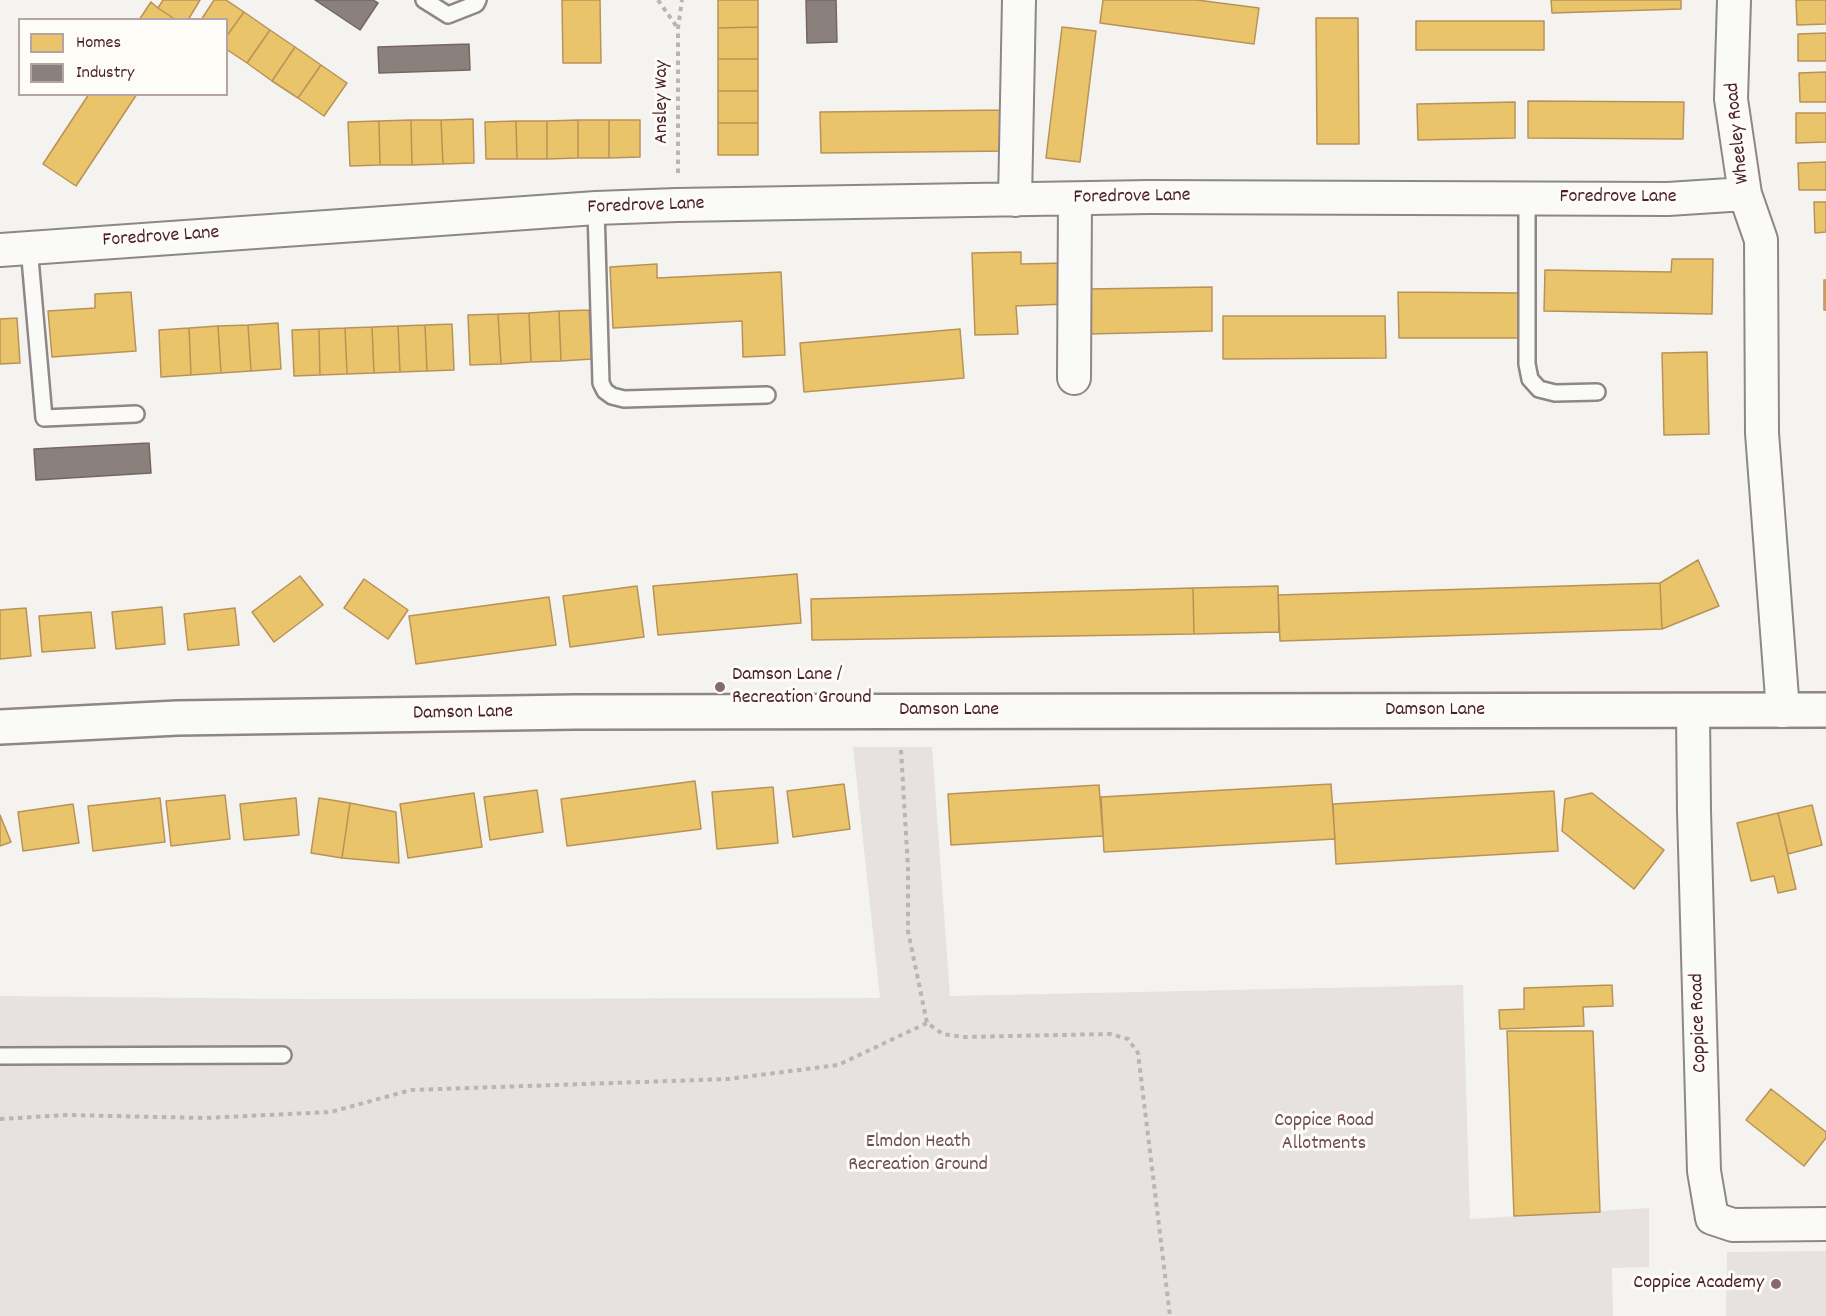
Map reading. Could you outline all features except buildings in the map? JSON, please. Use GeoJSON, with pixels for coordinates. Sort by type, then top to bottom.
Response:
{"type":"FeatureCollection","features":[{"type":"Feature","properties":{"kind":"street"},"geometry":{"type":"LineString","coordinates":[[1015,200],[1020,0]]}},
{"type":"Feature","properties":{"kind":"street","name":"Wheeley Road"},"geometry":{"type":"LineString","coordinates":[[1734,0],[1731,99],[1745,194]]}},
{"type":"Feature","properties":{"kind":"street"},"geometry":{"type":"LineString","coordinates":[[1745,194],[1761,240],[1762,433],[1784,711]]}},
{"type":"Feature","properties":{"kind":"street","name":"Foredrove Lane"},"geometry":{"type":"LineString","coordinates":[[15,248],[596,208],[677,205],[1161,197],[1668,199],[1745,194]]}},
{"type":"Feature","properties":{"kind":"street"},"geometry":{"type":"LineString","coordinates":[[1074,378],[1075,198]]}},
{"type":"Feature","properties":{"kind":"street","name":"Damson Lane"},"geometry":{"type":"LineString","coordinates":[[0,726],[177,718],[574,712],[1826,710]]}},
{"type":"Feature","properties":{"kind":"street","name":"Coppice Road"},"geometry":{"type":"LineString","coordinates":[[1693,712],[1704,1171],[1712,1218],[1733,1225],[1826,1224]]}},
{"type":"Feature","properties":{"kind":"lane"},"geometry":{"type":"LineString","coordinates":[[424,0],[448,15],[476,4],[478,0]]}},
{"type":"Feature","properties":{"kind":"lane"},"geometry":{"type":"LineString","coordinates":[[1527,199],[1527,364],[1530,379],[1539,389],[1555,393],[1597,392]]}},
{"type":"Feature","properties":{"kind":"lane"},"geometry":{"type":"LineString","coordinates":[[596,208],[601,383],[605,391],[612,396],[624,399],[767,395]]}},
{"type":"Feature","properties":{"kind":"lane"},"geometry":{"type":"LineString","coordinates":[[15,248],[44,418],[136,414]]}},
{"type":"Feature","properties":{"kind":"lane"},"geometry":{"type":"LineString","coordinates":[[0,1056],[284,1055]]}},
{"type":"Feature","properties":{"kind":"path"},"geometry":{"type":"LineString","coordinates":[[658,0],[678,28]]}},
{"type":"Feature","properties":{"kind":"path","name":"Ansley Way"},"geometry":{"type":"LineString","coordinates":[[677,205],[678,28],[682,0]]}},
{"type":"Feature","properties":{"kind":"path"},"geometry":{"type":"LineString","coordinates":[[901,750],[908,867],[908,931],[927,1023],[943,1034],[963,1037],[1110,1034],[1128,1039],[1138,1053],[1170,1316]]}},
{"type":"Feature","properties":{"kind":"path"},"geometry":{"type":"LineString","coordinates":[[0,1119],[67,1115],[204,1118],[331,1112],[411,1090],[728,1079],[838,1065],[927,1023]]}},
{"type":"Feature","properties":{"kind":"shaded area","name":"Coppice Academy"},"geometry":{"type":"Polygon","coordinates":[[[1826,1251],[1826,1316],[1726,1316],[1727,1252],[1826,1251]]]}},
{"type":"Feature","properties":{"kind":"green space","name":"Elmdon Heath Recreation Ground"},"geometry":{"type":"Polygon","coordinates":[[[853,747],[932,747],[950,996],[1463,985],[1470,1219],[1649,1208],[1649,1267],[1612,1268],[1613,1316],[0,1316],[0,996],[304,999],[880,998],[853,747]]]}},
{"type":"Feature","properties":{"kind":"place","name":"Damson Lane / Recreation Ground"},"geometry":{"type":"Point","coordinates":[720,687]}},
{"type":"Feature","properties":{"kind":"place","name":"Coppice Academy"},"geometry":{"type":"Point","coordinates":[1776,1284]}},
{"type":"Feature","properties":{"kind":"park label","name":"Coppice Road Allotments"},"geometry":{"type":"Point","coordinates":[1324,1134]}}]}
